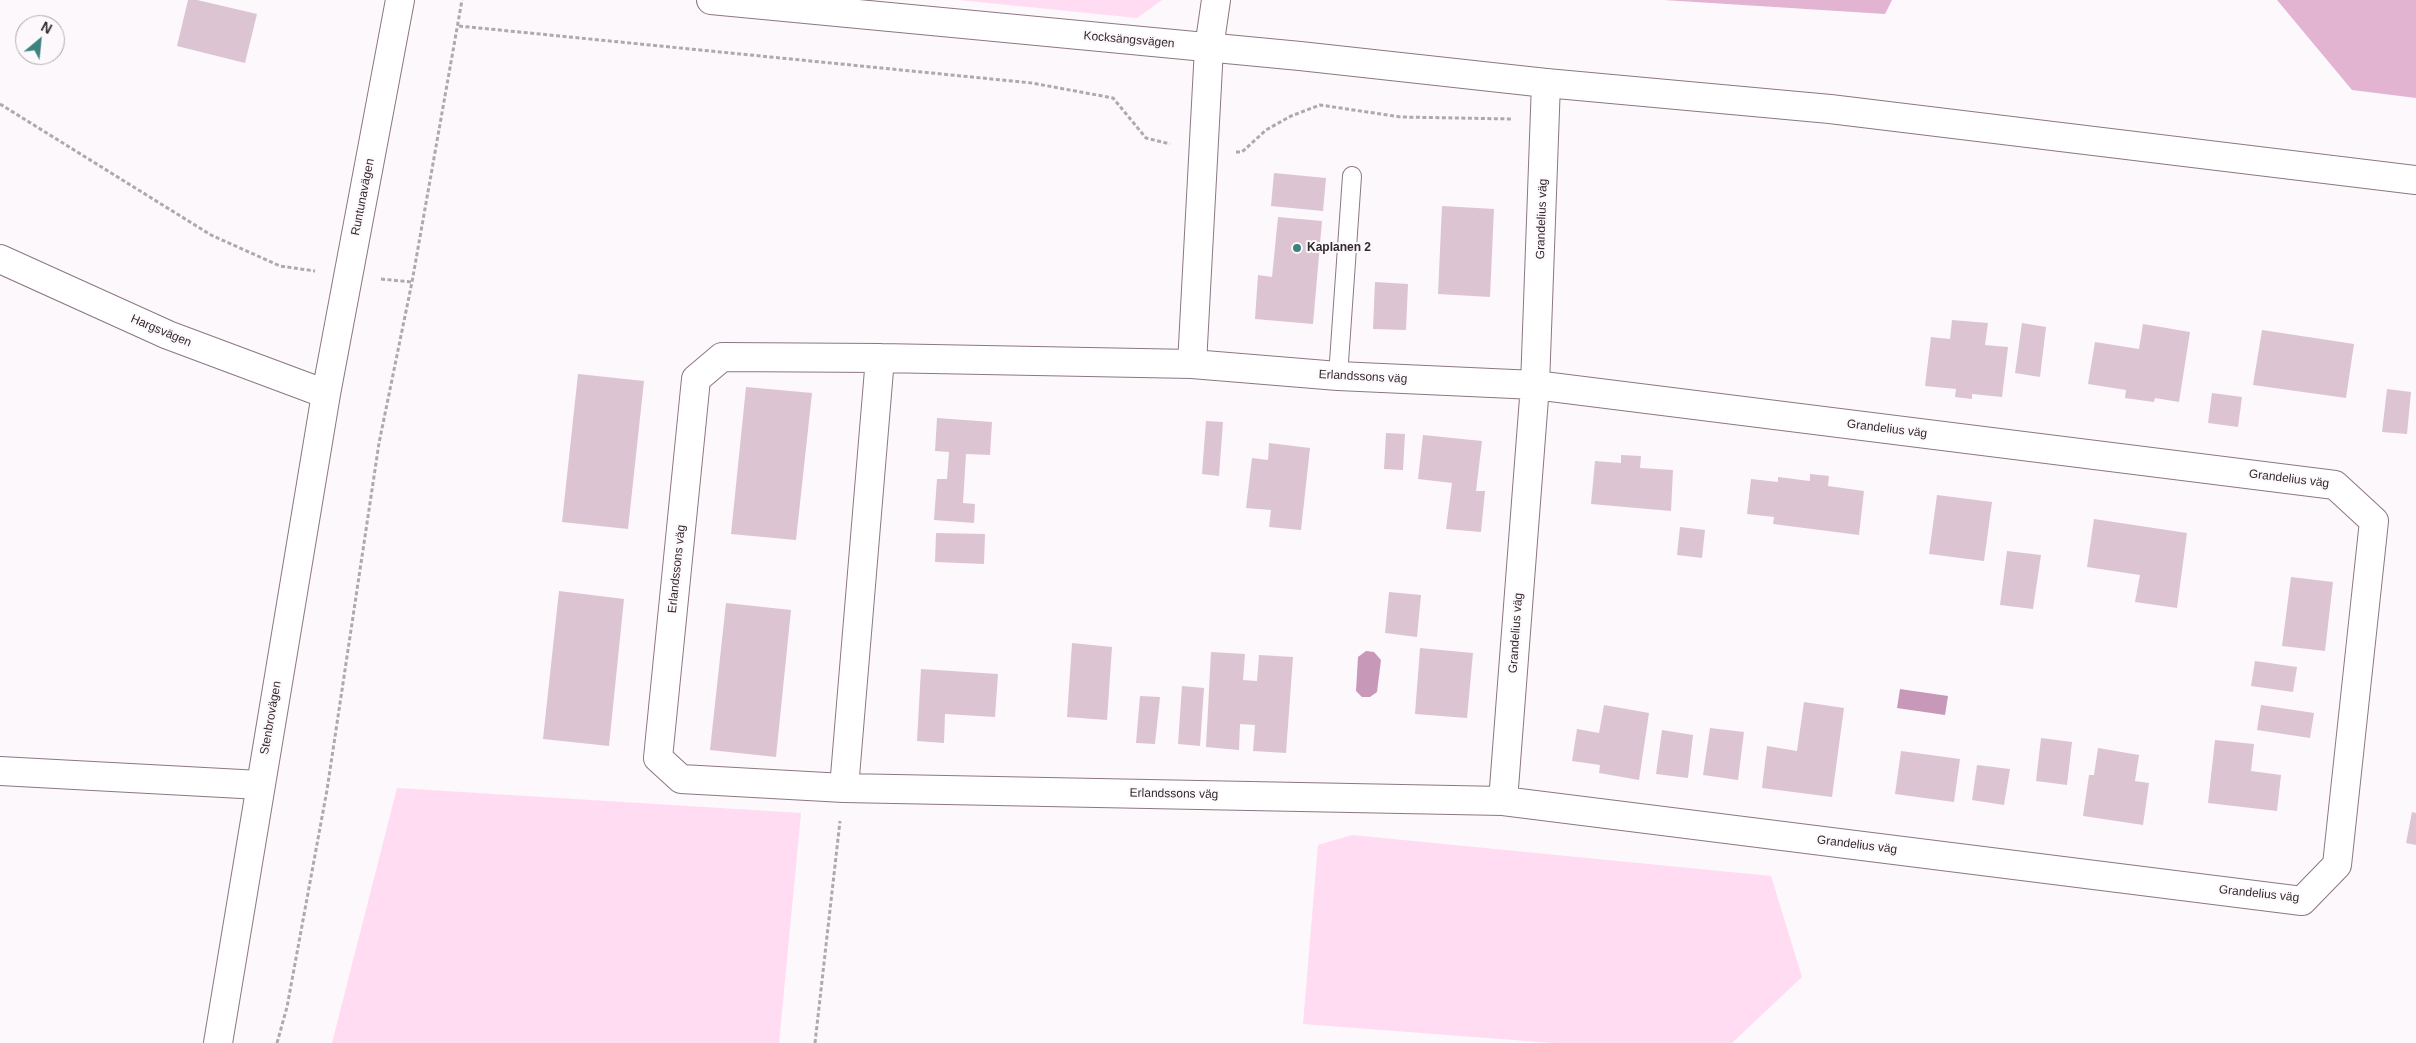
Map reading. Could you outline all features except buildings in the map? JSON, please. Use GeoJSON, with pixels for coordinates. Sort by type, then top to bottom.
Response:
{"type":"FeatureCollection","features":[{"type":"Feature","properties":{"kind":"street","name":"Runtunavägen"},"geometry":{"type":"LineString","coordinates":[[326,394],[400,0]]}},
{"type":"Feature","properties":{"kind":"street","name":"Kocksängsvägen"},"geometry":{"type":"LineString","coordinates":[[711,0],[1546,83],[1830,109],[2416,180]]}},
{"type":"Feature","properties":{"kind":"street"},"geometry":{"type":"LineString","coordinates":[[1192,364],[1209,48],[1216,0]]}},
{"type":"Feature","properties":{"kind":"street","name":"Grandelius väg"},"geometry":{"type":"LineString","coordinates":[[1535,385],[2335,485],[2374,520],[2337,865],[2302,901],[1503,801],[1535,385],[1546,83]]}},
{"type":"Feature","properties":{"kind":"street","name":"Hargsvägen"},"geometry":{"type":"LineString","coordinates":[[0,259],[168,335],[326,394]]}},
{"type":"Feature","properties":{"kind":"street","name":"Erlandssons väg"},"geometry":{"type":"LineString","coordinates":[[1503,801],[844,788],[681,779],[658,758],[696,379],[722,357],[1192,364],[1338,376],[1535,385]]}},
{"type":"Feature","properties":{"kind":"street"},"geometry":{"type":"LineString","coordinates":[[844,788],[880,358]]}},
{"type":"Feature","properties":{"kind":"street","name":"Stenbrovägen"},"geometry":{"type":"LineString","coordinates":[[218,1043],[326,394]]}},
{"type":"Feature","properties":{"kind":"street"},"geometry":{"type":"LineString","coordinates":[[0,772],[260,785]]}},
{"type":"Feature","properties":{"kind":"lane"},"geometry":{"type":"LineString","coordinates":[[1338,376],[1352,176]]}},
{"type":"Feature","properties":{"kind":"path"},"geometry":{"type":"LineString","coordinates":[[277,1043],[287,1007],[325,799],[379,443],[412,282],[459,26],[462,0]]}},
{"type":"Feature","properties":{"kind":"path"},"geometry":{"type":"LineString","coordinates":[[459,26],[1032,83],[1113,98],[1146,138],[1204,152],[1242,152],[1266,130],[1291,116],[1320,105],[1401,117],[1545,119]]}},
{"type":"Feature","properties":{"kind":"path"},"geometry":{"type":"LineString","coordinates":[[0,104],[211,235],[280,266],[412,282]]}},
{"type":"Feature","properties":{"kind":"path"},"geometry":{"type":"LineString","coordinates":[[815,1043],[844,788]]}},
{"type":"Feature","properties":{"kind":"shaded area"},"geometry":{"type":"Polygon","coordinates":[[[959,0],[1162,0],[1137,18],[959,0]]]}},
{"type":"Feature","properties":{"kind":"shaded area"},"geometry":{"type":"Polygon","coordinates":[[[1664,0],[1892,0],[1885,14],[1664,0]]]}},
{"type":"Feature","properties":{"kind":"shaded area"},"geometry":{"type":"Polygon","coordinates":[[[2277,0],[2416,0],[2416,98],[2352,90],[2277,0]]]}},
{"type":"Feature","properties":{"kind":"shaded area"},"geometry":{"type":"Polygon","coordinates":[[[1366,651],[1374,652],[1381,660],[1377,692],[1370,697],[1362,697],[1356,691],[1358,657],[1366,651]]]}},
{"type":"Feature","properties":{"kind":"shaded area"},"geometry":{"type":"Polygon","coordinates":[[[1900,689],[1948,696],[1945,715],[1897,708],[1900,689]]]}},
{"type":"Feature","properties":{"kind":"shaded area"},"geometry":{"type":"Polygon","coordinates":[[[397,788],[801,813],[779,1043],[332,1043],[397,788]]]}},
{"type":"Feature","properties":{"kind":"shaded area"},"geometry":{"type":"Polygon","coordinates":[[[1352,835],[1771,876],[1802,977],[1732,1043],[1553,1043],[1303,1024],[1318,845],[1352,835]]]}},
{"type":"Feature","properties":{"kind":"place","name":"Kaplanen 2"},"geometry":{"type":"Point","coordinates":[1297,248]}}]}
